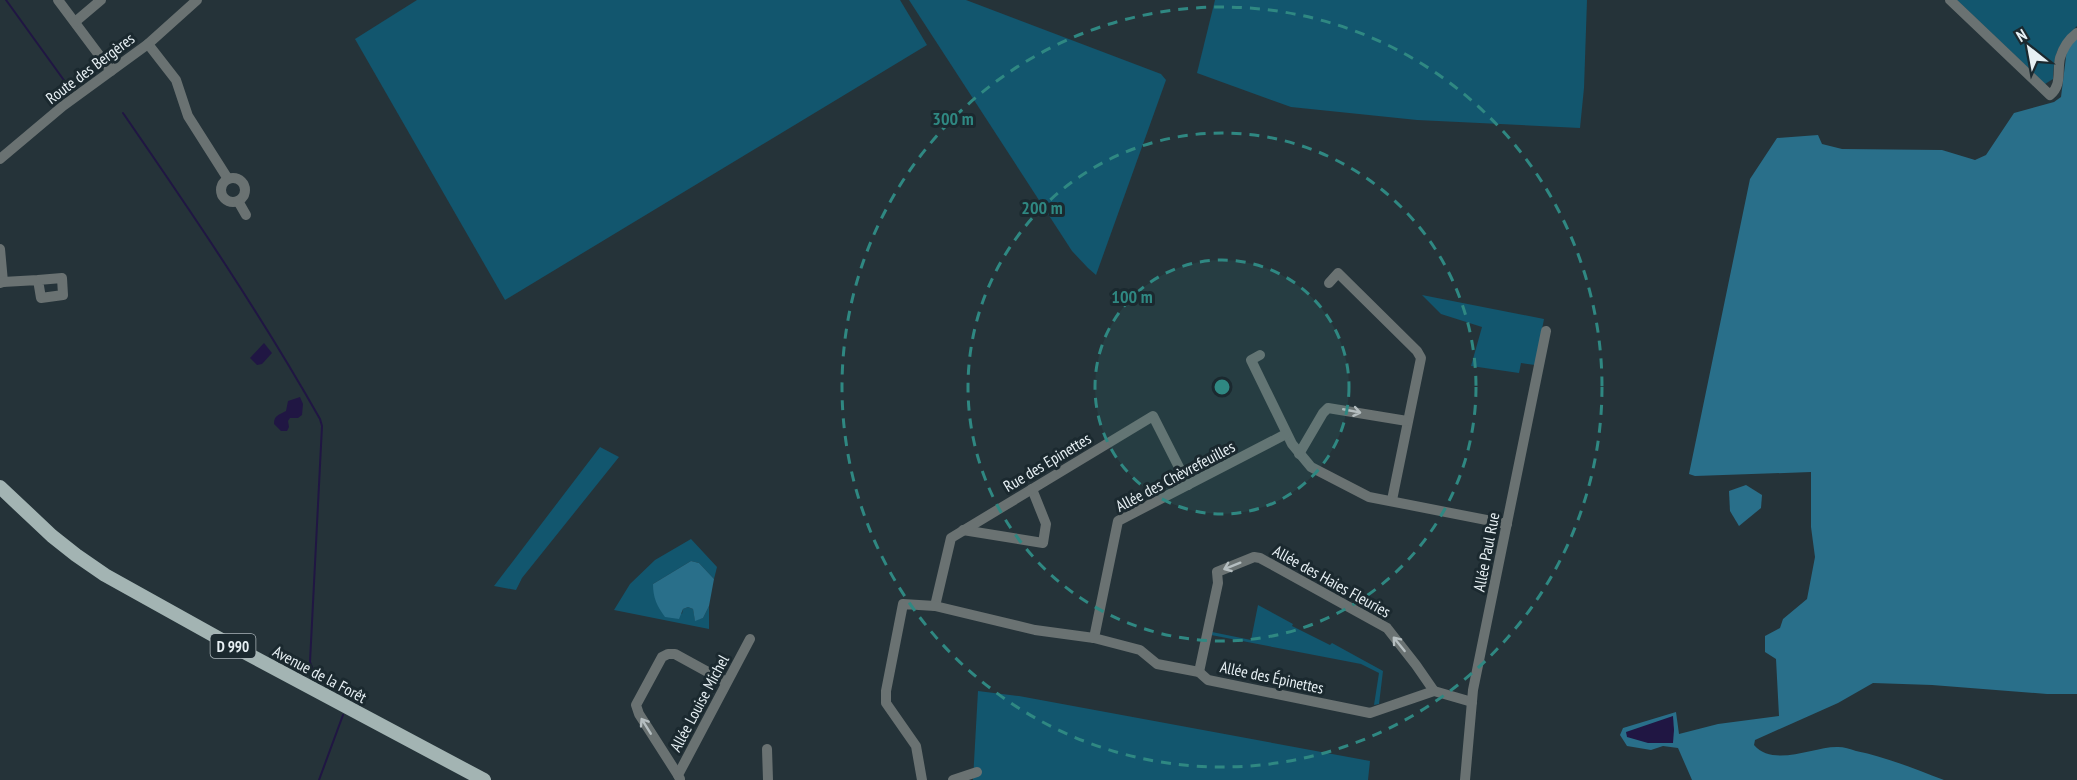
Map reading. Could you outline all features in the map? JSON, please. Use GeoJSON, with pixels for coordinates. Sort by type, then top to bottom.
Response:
{"type":"FeatureCollection","features":[{"type":"Feature","properties":{"kind":"main road","name":"Avenue de la Forêt"},"geometry":{"type":"LineString","coordinates":[[0,487],[52,536],[105,575],[483,780]]}},
{"type":"Feature","properties":{"kind":"street"},"geometry":{"type":"LineString","coordinates":[[58,0],[111,71]]}},
{"type":"Feature","properties":{"kind":"street"},"geometry":{"type":"LineString","coordinates":[[75,22],[97,6],[101,0]]}},
{"type":"Feature","properties":{"kind":"street","name":"Route des Bergères"},"geometry":{"type":"LineString","coordinates":[[0,159],[53,114],[148,44],[197,0]]}},
{"type":"Feature","properties":{"kind":"street"},"geometry":{"type":"LineString","coordinates":[[1950,0],[2050,95],[2058,86],[2063,50],[2077,33]]}},
{"type":"Feature","properties":{"kind":"street"},"geometry":{"type":"LineString","coordinates":[[148,44],[176,80],[188,116],[228,179]]}},
{"type":"Feature","properties":{"kind":"street"},"geometry":{"type":"LineString","coordinates":[[228,179],[238,179],[245,186],[244,196],[238,201],[226,201],[221,192],[228,179]]}},
{"type":"Feature","properties":{"kind":"street"},"geometry":{"type":"LineString","coordinates":[[238,201],[246,215]]}},
{"type":"Feature","properties":{"kind":"street"},"geometry":{"type":"LineString","coordinates":[[0,249],[2,283],[38,280]]}},
{"type":"Feature","properties":{"kind":"street"},"geometry":{"type":"LineString","coordinates":[[1329,283],[1338,273],[1417,351],[1421,358],[1392,500]]}},
{"type":"Feature","properties":{"kind":"street","name":"Allée Paul Rue"},"geometry":{"type":"LineString","coordinates":[[1465,780],[1472,702],[1546,331]]}},
{"type":"Feature","properties":{"kind":"street"},"geometry":{"type":"LineString","coordinates":[[1260,355],[1251,360],[1286,434],[1299,454],[1311,466],[1369,497],[1507,524]]}},
{"type":"Feature","properties":{"kind":"street"},"geometry":{"type":"LineString","coordinates":[[1299,454],[1328,408],[1407,421]]}},
{"type":"Feature","properties":{"kind":"street","name":"Rue des Epinettes"},"geometry":{"type":"LineString","coordinates":[[934,606],[951,538],[1153,416],[1188,485]]}},
{"type":"Feature","properties":{"kind":"street","name":"Allée des Chèvrefeuilles"},"geometry":{"type":"LineString","coordinates":[[1095,638],[1118,521],[1286,434]]}},
{"type":"Feature","properties":{"kind":"street"},"geometry":{"type":"LineString","coordinates":[[963,530],[1043,543],[1046,524],[1032,489]]}},
{"type":"Feature","properties":{"kind":"street","name":"Allée des Haies Fleuries"},"geometry":{"type":"LineString","coordinates":[[1199,672],[1218,583],[1217,572],[1254,557],[1260,558],[1387,628],[1434,691]]}},
{"type":"Feature","properties":{"kind":"street","name":"Allée des Épinettes"},"geometry":{"type":"LineString","coordinates":[[922,780],[916,746],[886,703],[886,691],[903,604],[934,606],[1035,630],[1095,638],[1140,650],[1157,664],[1199,672],[1208,680],[1370,713],[1434,691]]}},
{"type":"Feature","properties":{"kind":"street","name":"Allée Louise Michel"},"geometry":{"type":"LineString","coordinates":[[680,778],[726,682],[750,639]]}},
{"type":"Feature","properties":{"kind":"street"},"geometry":{"type":"LineString","coordinates":[[680,778],[639,714],[636,705],[662,657],[668,654],[675,654],[726,682]]}},
{"type":"Feature","properties":{"kind":"street"},"geometry":{"type":"LineString","coordinates":[[1434,691],[1472,702]]}},
{"type":"Feature","properties":{"kind":"street"},"geometry":{"type":"LineString","coordinates":[[767,749],[768,780]]}},
{"type":"Feature","properties":{"kind":"street"},"geometry":{"type":"LineString","coordinates":[[953,780],[977,772]]}},
{"type":"Feature","properties":{"kind":"shaded area"},"geometry":{"type":"Polygon","coordinates":[[[417,0],[900,0],[927,45],[505,300],[355,39],[417,0]]]}},
{"type":"Feature","properties":{"kind":"shaded area"},"geometry":{"type":"Polygon","coordinates":[[[909,0],[966,0],[1161,74],[1166,80],[1096,275],[1072,251],[909,0]]]}},
{"type":"Feature","properties":{"kind":"shaded area"},"geometry":{"type":"Polygon","coordinates":[[[1215,0],[1587,0],[1584,88],[1580,128],[1417,120],[1291,107],[1197,73],[1215,0]]]}},
{"type":"Feature","properties":{"kind":"shaded area"},"geometry":{"type":"Polygon","coordinates":[[[1957,0],[2077,0],[2077,26],[2065,38],[2058,50],[2054,62],[2053,79],[2045,84],[1957,0]]]}},
{"type":"Feature","properties":{"kind":"shaded area"},"geometry":{"type":"Polygon","coordinates":[[[2077,38],[2077,694],[1873,683],[1838,703],[1755,740],[1754,745],[1762,752],[1772,755],[1845,748],[1889,760],[1944,780],[1692,780],[1678,748],[1663,746],[1651,750],[1627,746],[1620,735],[1623,728],[1676,712],[1679,734],[1718,724],[1779,716],[1776,659],[1765,652],[1765,636],[1780,628],[1783,619],[1807,599],[1815,557],[1811,527],[1811,472],[1695,476],[1689,474],[1750,179],[1777,138],[1818,135],[1822,144],[1842,149],[1942,150],[1975,160],[1986,155],[2014,113],[2054,102],[2061,97],[2067,49],[2077,38]]]}},
{"type":"Feature","properties":{"kind":"shaded area"},"geometry":{"type":"Polygon","coordinates":[[[1422,295],[1544,319],[1535,365],[1521,363],[1519,373],[1471,366],[1482,327],[1441,314],[1422,295]]]}},
{"type":"Feature","properties":{"kind":"shaded area"},"geometry":{"type":"Polygon","coordinates":[[[264,343],[272,353],[262,364],[257,365],[250,358],[264,343]]]}},
{"type":"Feature","properties":{"kind":"shaded area"},"geometry":{"type":"Polygon","coordinates":[[[300,397],[303,404],[302,415],[298,418],[290,418],[287,431],[281,431],[274,424],[275,419],[286,411],[288,401],[300,397]]]}},
{"type":"Feature","properties":{"kind":"shaded area"},"geometry":{"type":"Polygon","coordinates":[[[600,447],[619,457],[522,578],[516,590],[494,586],[600,447]]]}},
{"type":"Feature","properties":{"kind":"shaded area"},"geometry":{"type":"Polygon","coordinates":[[[1746,485],[1762,495],[1761,508],[1739,526],[1730,511],[1729,491],[1746,485]]]}},
{"type":"Feature","properties":{"kind":"shaded area"},"geometry":{"type":"Polygon","coordinates":[[[691,539],[717,567],[714,579],[699,563],[691,561],[653,584],[682,614],[683,609],[688,607],[693,609],[695,620],[703,618],[709,606],[709,629],[614,610],[630,584],[655,560],[691,539]]]}},
{"type":"Feature","properties":{"kind":"shaded area"},"geometry":{"type":"Polygon","coordinates":[[[691,561],[699,563],[714,579],[709,606],[703,618],[695,621],[693,609],[688,607],[683,609],[679,619],[665,617],[656,602],[653,584],[691,561]]]}},
{"type":"Feature","properties":{"kind":"shaded area"},"geometry":{"type":"Polygon","coordinates":[[[1258,605],[1293,624],[1292,626],[1330,645],[1332,643],[1383,671],[1379,704],[1374,705],[1379,673],[1361,664],[1211,635],[1212,632],[1251,640],[1258,605]]]}},
{"type":"Feature","properties":{"kind":"shaded area"},"geometry":{"type":"Polygon","coordinates":[[[978,691],[1019,696],[1370,761],[1368,780],[973,780],[978,691]]]}},
{"type":"Feature","properties":{"kind":"shaded area"},"geometry":{"type":"Polygon","coordinates":[[[1673,716],[1673,743],[1648,743],[1627,737],[1626,732],[1673,716]]]}},
{"type":"Feature","properties":{"kind":"waterway"},"geometry":{"type":"LineString","coordinates":[[6,0],[71,90]]}},
{"type":"Feature","properties":{"kind":"waterway"},"geometry":{"type":"LineString","coordinates":[[123,113],[249,302],[320,419],[322,426],[310,662],[316,677],[332,687]]}},
{"type":"Feature","properties":{"kind":"waterway"},"geometry":{"type":"LineString","coordinates":[[319,780],[343,715]]}}]}
